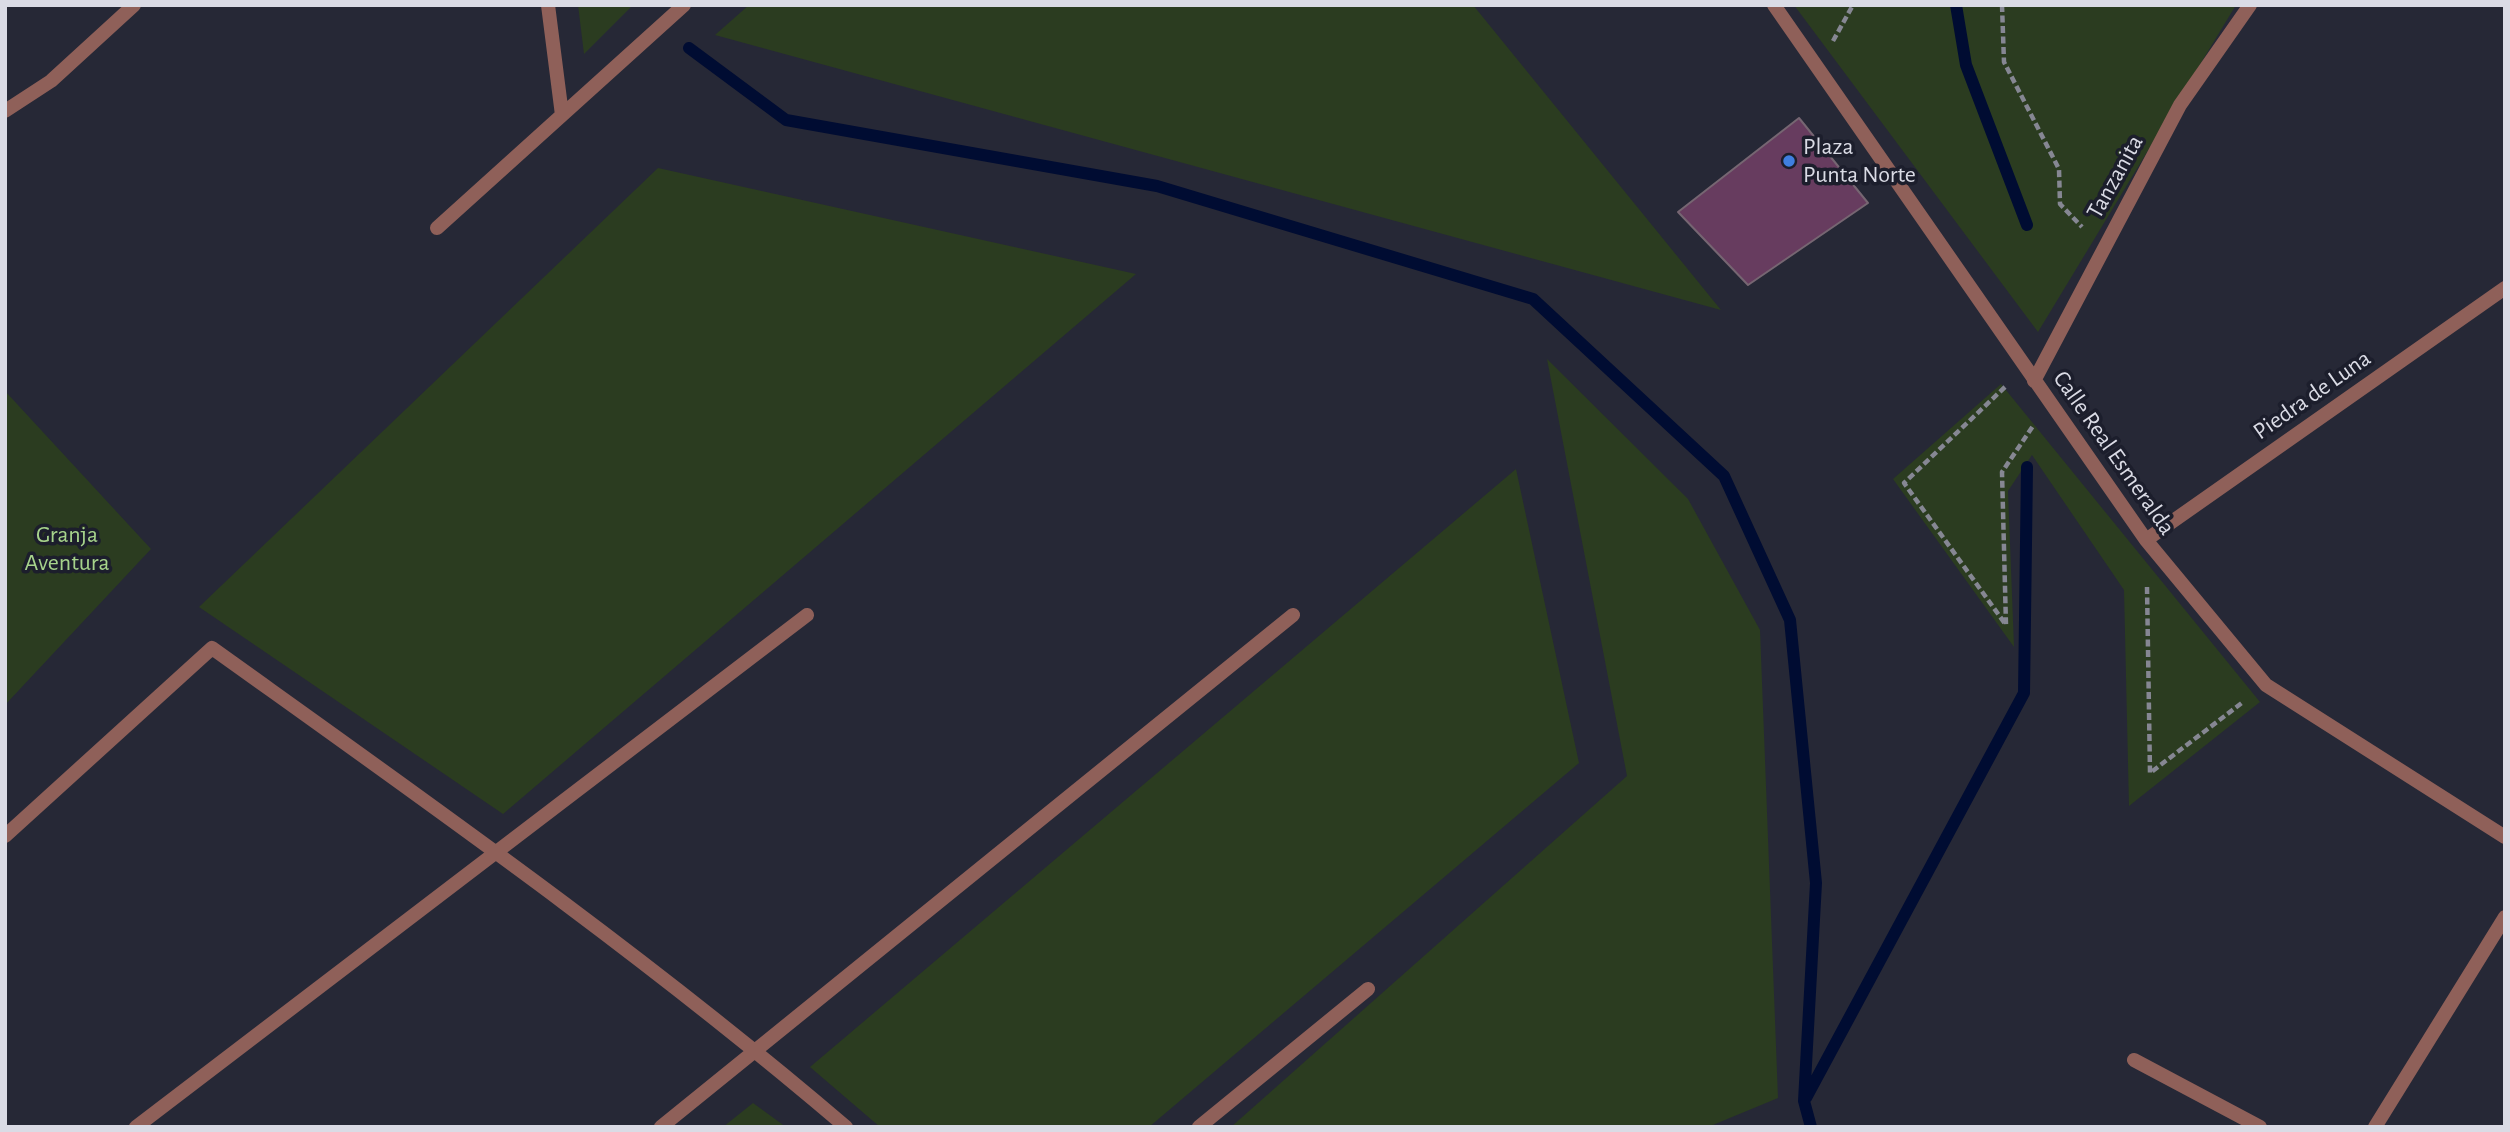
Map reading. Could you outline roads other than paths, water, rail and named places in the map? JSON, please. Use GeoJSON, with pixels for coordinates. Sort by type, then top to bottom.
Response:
{"type":"FeatureCollection","features":[{"type":"Feature","properties":{"kind":"street"},"geometry":{"type":"LineString","coordinates":[[5,111],[51,81],[134,5]]}},
{"type":"Feature","properties":{"kind":"street"},"geometry":{"type":"LineString","coordinates":[[548,5],[562,115]]}},
{"type":"Feature","properties":{"kind":"street"},"geometry":{"type":"LineString","coordinates":[[437,228],[684,5]]}},
{"type":"Feature","properties":{"kind":"street","name":"Calle Real Esmeralda"},"geometry":{"type":"LineString","coordinates":[[1774,5],[1819,66],[2146,540],[2266,685],[2505,837]]}},
{"type":"Feature","properties":{"kind":"street","name":"Tanzanita"},"geometry":{"type":"LineString","coordinates":[[2034,380],[2102,247],[2180,105],[2250,5]]}},
{"type":"Feature","properties":{"kind":"street","name":"Piedra de Luna"},"geometry":{"type":"LineString","coordinates":[[2146,540],[2505,288]]}},
{"type":"Feature","properties":{"kind":"street"},"geometry":{"type":"LineString","coordinates":[[136,1127],[807,615]]}},
{"type":"Feature","properties":{"kind":"street"},"geometry":{"type":"LineString","coordinates":[[661,1127],[1293,615]]}},
{"type":"Feature","properties":{"kind":"street"},"geometry":{"type":"LineString","coordinates":[[5,836],[212,648],[496,852],[756,1050],[846,1127]]}},
{"type":"Feature","properties":{"kind":"street"},"geometry":{"type":"LineString","coordinates":[[2375,1127],[2505,917]]}},
{"type":"Feature","properties":{"kind":"street"},"geometry":{"type":"LineString","coordinates":[[1199,1127],[1368,989]]}},
{"type":"Feature","properties":{"kind":"street"},"geometry":{"type":"LineString","coordinates":[[2134,1060],[2260,1127]]}},
{"type":"Feature","properties":{"kind":"waterway"},"geometry":{"type":"LineString","coordinates":[[1956,5],[1966,65],[2027,225]]}},
{"type":"Feature","properties":{"kind":"waterway"},"geometry":{"type":"LineString","coordinates":[[689,48],[786,120],[1157,186],[1533,299],[1724,476],[1790,620],[1816,883],[1804,1101],[1811,1127]]}},
{"type":"Feature","properties":{"kind":"waterway"},"geometry":{"type":"LineString","coordinates":[[1806,1098],[2024,693],[2027,467]]}},
{"type":"Feature","properties":{"kind":"place","name":"Plaza Punta Norte"},"geometry":{"type":"Point","coordinates":[1789,161]}},
{"type":"Feature","properties":{"kind":"park label","name":"Granja Aventura"},"geometry":{"type":"Point","coordinates":[67,549]}}]}
